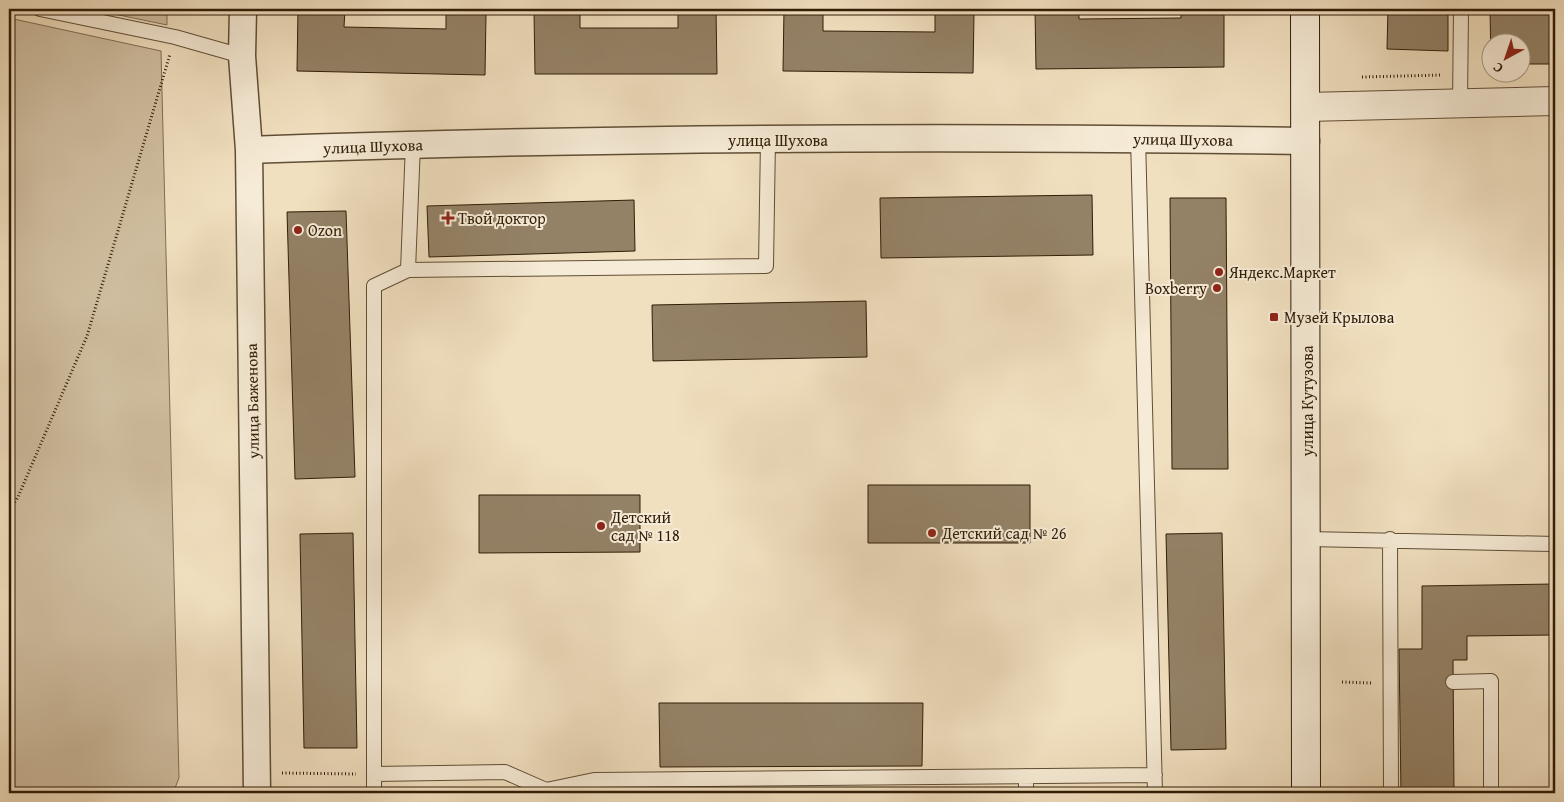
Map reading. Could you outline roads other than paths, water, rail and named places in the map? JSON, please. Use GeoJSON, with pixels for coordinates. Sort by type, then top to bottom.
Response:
{"type":"FeatureCollection","features":[{"type":"Feature","properties":{"kind":"main road","name":"улица Кутузова"},"geometry":{"type":"LineString","coordinates":[[1305,9],[1306,793]]}},
{"type":"Feature","properties":{"kind":"main road"},"geometry":{"type":"LineString","coordinates":[[1306,107],[1342,104],[1555,102]]}},
{"type":"Feature","properties":{"kind":"street","name":"улица Баженова"},"geometry":{"type":"LineString","coordinates":[[243,9],[242,56],[249,150],[257,783]]}},
{"type":"Feature","properties":{"kind":"street","name":"улица Шухова"},"geometry":{"type":"LineString","coordinates":[[249,150],[413,144],[768,140],[1138,138],[1306,141]]}},
{"type":"Feature","properties":{"kind":"lane"},"geometry":{"type":"LineString","coordinates":[[40,9],[175,37],[242,56]]}},
{"type":"Feature","properties":{"kind":"lane"},"geometry":{"type":"LineString","coordinates":[[1460,104],[1461,9]]}},
{"type":"Feature","properties":{"kind":"lane"},"geometry":{"type":"LineString","coordinates":[[1138,138],[1155,793]]}},
{"type":"Feature","properties":{"kind":"lane"},"geometry":{"type":"LineString","coordinates":[[374,793],[374,286],[408,270],[766,266],[768,140]]}},
{"type":"Feature","properties":{"kind":"lane"},"geometry":{"type":"LineString","coordinates":[[408,270],[413,144]]}},
{"type":"Feature","properties":{"kind":"lane"},"geometry":{"type":"LineString","coordinates":[[1307,539],[1390,539],[1555,544]]}},
{"type":"Feature","properties":{"kind":"lane"},"geometry":{"type":"LineString","coordinates":[[1390,539],[1395,683],[1391,793]]}},
{"type":"Feature","properties":{"kind":"lane"},"geometry":{"type":"LineString","coordinates":[[1453,682],[1491,681],[1491,793]]}},
{"type":"Feature","properties":{"kind":"lane"},"geometry":{"type":"LineString","coordinates":[[374,774],[505,772],[546,791],[594,780],[1155,775]]}},
{"type":"Feature","properties":{"kind":"lane"},"geometry":{"type":"LineString","coordinates":[[1026,776],[1026,793]]}},
{"type":"Feature","properties":{"kind":"place","name":"Твой доктор"},"geometry":{"type":"Point","coordinates":[448,218]}},
{"type":"Feature","properties":{"kind":"place","name":"Ozon"},"geometry":{"type":"Point","coordinates":[298,230]}},
{"type":"Feature","properties":{"kind":"place","name":"Яндекс.Маркет"},"geometry":{"type":"Point","coordinates":[1219,272]}},
{"type":"Feature","properties":{"kind":"place","name":"Boxberry"},"geometry":{"type":"Point","coordinates":[1217,288]}},
{"type":"Feature","properties":{"kind":"place","name":"Музей Крылова"},"geometry":{"type":"Point","coordinates":[1274,317]}},
{"type":"Feature","properties":{"kind":"place","name":"Детский сад № 118"},"geometry":{"type":"Point","coordinates":[601,526]}},
{"type":"Feature","properties":{"kind":"place","name":"Детский сад № 26"},"geometry":{"type":"Point","coordinates":[932,533]}}]}
